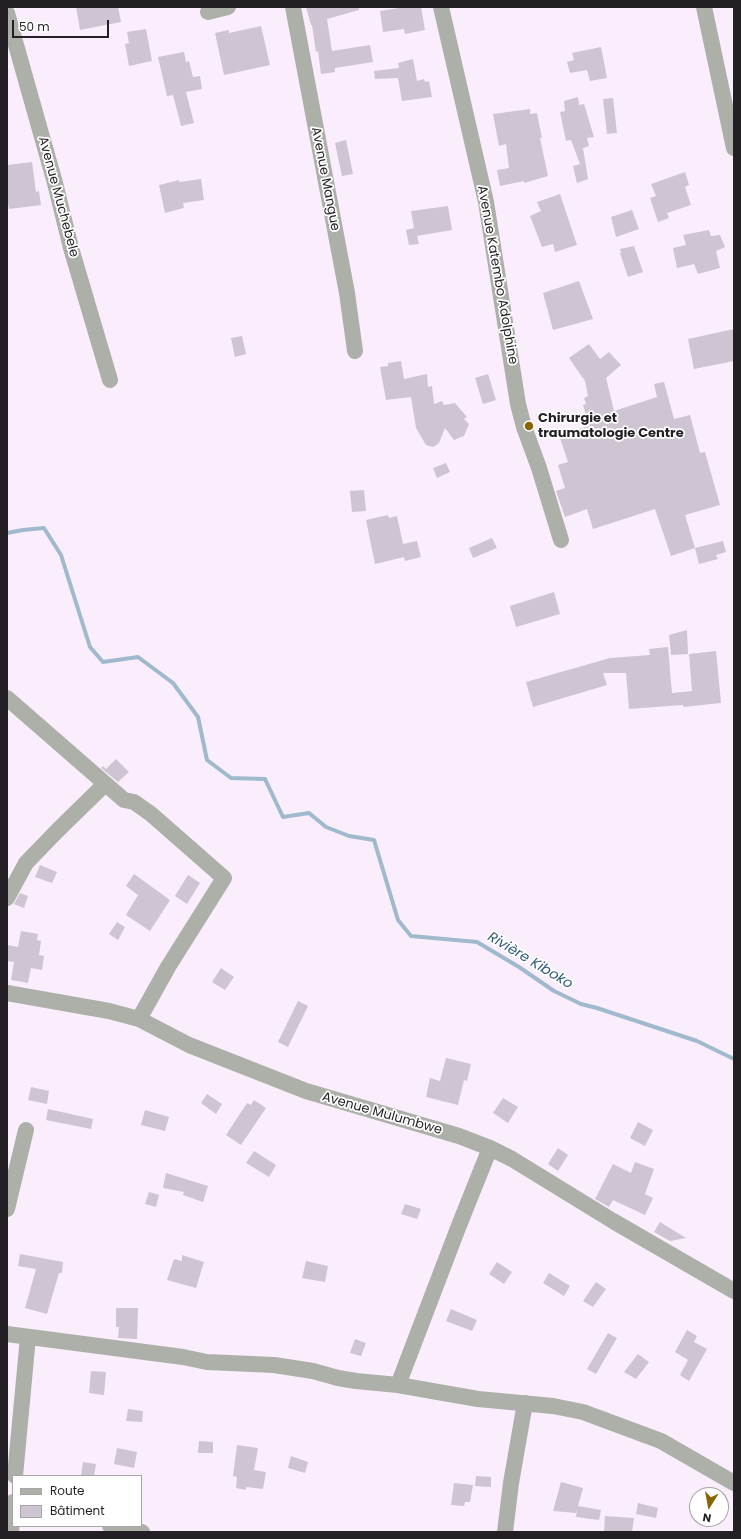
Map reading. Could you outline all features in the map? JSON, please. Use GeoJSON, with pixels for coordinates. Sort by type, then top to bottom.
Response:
{"type":"FeatureCollection","features":[{"type":"Feature","properties":{"kind":"street"},"geometry":{"type":"LineString","coordinates":[[208,12],[228,7]]}},
{"type":"Feature","properties":{"kind":"street","name":"Avenue Mangue"},"geometry":{"type":"LineString","coordinates":[[293,7],[347,293],[355,351]]}},
{"type":"Feature","properties":{"kind":"street","name":"Avenue Katembo Adolphine"},"geometry":{"type":"LineString","coordinates":[[441,7],[486,202],[518,404],[524,427],[539,468],[561,540]]}},
{"type":"Feature","properties":{"kind":"street"},"geometry":{"type":"LineString","coordinates":[[704,7],[734,148]]}},
{"type":"Feature","properties":{"kind":"street","name":"Avenue Muchebele"},"geometry":{"type":"LineString","coordinates":[[7,13],[55,183],[71,248],[110,380]]}},
{"type":"Feature","properties":{"kind":"street"},"geometry":{"type":"LineString","coordinates":[[7,698],[124,800],[134,802],[151,814],[224,878],[168,967],[139,1019]]}},
{"type":"Feature","properties":{"kind":"street"},"geometry":{"type":"LineString","coordinates":[[7,898],[26,863],[105,784]]}},
{"type":"Feature","properties":{"kind":"street","name":"Avenue Mulumbwe"},"geometry":{"type":"LineString","coordinates":[[7,994],[109,1011],[139,1019],[189,1045],[306,1092],[459,1136],[490,1148],[512,1159],[613,1221],[734,1291]]}},
{"type":"Feature","properties":{"kind":"street"},"geometry":{"type":"LineString","coordinates":[[7,1209],[26,1130]]}},
{"type":"Feature","properties":{"kind":"street"},"geometry":{"type":"LineString","coordinates":[[398,1385],[490,1148]]}},
{"type":"Feature","properties":{"kind":"street"},"geometry":{"type":"LineString","coordinates":[[7,1334],[183,1357],[207,1362],[274,1365],[313,1371],[356,1381],[398,1385],[478,1399],[553,1406],[583,1412],[661,1441],[734,1483]]}},
{"type":"Feature","properties":{"kind":"street"},"geometry":{"type":"LineString","coordinates":[[15,1475],[28,1337]]}},
{"type":"Feature","properties":{"kind":"street"},"geometry":{"type":"LineString","coordinates":[[505,1532],[511,1483],[525,1403]]}},
{"type":"Feature","properties":{"kind":"street"},"geometry":{"type":"LineString","coordinates":[[11,1507],[11,1532]]}},
{"type":"Feature","properties":{"kind":"street"},"geometry":{"type":"LineString","coordinates":[[115,1527],[142,1532]]}},
{"type":"Feature","properties":{"kind":"building"},"geometry":{"type":"Polygon","coordinates":[[[76,7],[118,7],[121,22],[80,30],[76,7]]]}},
{"type":"Feature","properties":{"kind":"building"},"geometry":{"type":"Polygon","coordinates":[[[306,7],[359,7],[359,10],[327,19],[332,51],[370,45],[373,62],[335,68],[335,72],[321,74],[318,51],[316,52],[312,25],[306,7]]]}},
{"type":"Feature","properties":{"kind":"building"},"geometry":{"type":"Polygon","coordinates":[[[405,7],[421,7],[425,30],[405,34],[404,29],[383,32],[380,11],[405,7]]]}},
{"type":"Feature","properties":{"kind":"building"},"geometry":{"type":"Polygon","coordinates":[[[261,26],[270,65],[224,75],[215,33],[229,30],[229,33],[261,26]]]}},
{"type":"Feature","properties":{"kind":"building"},"geometry":{"type":"Polygon","coordinates":[[[146,29],[152,61],[129,66],[125,44],[129,43],[127,32],[146,29]]]}},
{"type":"Feature","properties":{"kind":"building"},"geometry":{"type":"Polygon","coordinates":[[[601,47],[607,78],[590,81],[587,70],[570,73],[567,62],[574,60],[572,53],[601,47]]]}},
{"type":"Feature","properties":{"kind":"building"},"geometry":{"type":"Polygon","coordinates":[[[184,52],[186,62],[189,61],[193,77],[200,76],[202,89],[186,92],[194,123],[181,126],[173,95],[167,96],[158,57],[184,52]]]}},
{"type":"Feature","properties":{"kind":"building"},"geometry":{"type":"Polygon","coordinates":[[[413,59],[417,81],[424,79],[425,82],[429,81],[432,97],[402,101],[398,78],[375,79],[374,71],[399,68],[398,63],[413,59]]]}},
{"type":"Feature","properties":{"kind":"building"},"geometry":{"type":"Polygon","coordinates":[[[578,97],[579,105],[584,104],[594,137],[587,138],[589,146],[583,148],[588,179],[577,183],[573,166],[580,164],[571,140],[566,141],[560,112],[565,111],[564,101],[578,97]]]}},
{"type":"Feature","properties":{"kind":"building"},"geometry":{"type":"Polygon","coordinates":[[[613,98],[617,133],[607,134],[603,99],[613,98]]]}},
{"type":"Feature","properties":{"kind":"building"},"geometry":{"type":"Polygon","coordinates":[[[530,109],[530,114],[537,113],[542,138],[540,138],[548,176],[524,183],[524,181],[500,186],[497,170],[509,168],[506,144],[499,146],[493,114],[530,109]]]}},
{"type":"Feature","properties":{"kind":"building"},"geometry":{"type":"Polygon","coordinates":[[[346,140],[353,174],[342,176],[335,143],[346,140]]]}},
{"type":"Feature","properties":{"kind":"building"},"geometry":{"type":"Polygon","coordinates":[[[32,162],[36,192],[39,191],[41,205],[9,209],[7,198],[7,165],[32,162]]]}},
{"type":"Feature","properties":{"kind":"building"},"geometry":{"type":"Polygon","coordinates":[[[685,172],[689,185],[685,187],[691,205],[667,213],[669,218],[658,222],[650,198],[656,196],[651,184],[685,172]]]}},
{"type":"Feature","properties":{"kind":"building"},"geometry":{"type":"Polygon","coordinates":[[[201,179],[204,200],[183,203],[184,208],[165,213],[159,185],[179,180],[179,182],[201,179]]]}},
{"type":"Feature","properties":{"kind":"building"},"geometry":{"type":"Polygon","coordinates":[[[560,194],[577,245],[555,252],[553,244],[542,247],[530,216],[541,211],[537,202],[560,194]]]}},
{"type":"Feature","properties":{"kind":"building"},"geometry":{"type":"Polygon","coordinates":[[[448,206],[452,230],[417,236],[419,244],[409,245],[406,230],[414,228],[411,211],[448,206]]]}},
{"type":"Feature","properties":{"kind":"building"},"geometry":{"type":"Polygon","coordinates":[[[632,210],[639,229],[616,237],[611,217],[632,210]]]}},
{"type":"Feature","properties":{"kind":"building"},"geometry":{"type":"Polygon","coordinates":[[[709,230],[711,236],[720,235],[725,247],[716,251],[720,268],[698,274],[694,264],[677,268],[673,248],[686,245],[683,235],[709,230]]]}},
{"type":"Feature","properties":{"kind":"building"},"geometry":{"type":"Polygon","coordinates":[[[634,246],[643,272],[628,277],[620,249],[634,246]]]}},
{"type":"Feature","properties":{"kind":"building"},"geometry":{"type":"Polygon","coordinates":[[[579,281],[593,319],[553,330],[543,293],[579,281]]]}},
{"type":"Feature","properties":{"kind":"building"},"geometry":{"type":"Polygon","coordinates":[[[734,329],[734,361],[694,369],[688,339],[734,329]]]}},
{"type":"Feature","properties":{"kind":"building"},"geometry":{"type":"Polygon","coordinates":[[[242,336],[246,354],[235,357],[231,338],[242,336]]]}},
{"type":"Feature","properties":{"kind":"building"},"geometry":{"type":"Polygon","coordinates":[[[589,344],[600,359],[609,352],[621,365],[606,378],[614,411],[657,397],[654,384],[664,382],[674,419],[690,415],[700,453],[705,452],[720,505],[685,515],[695,548],[671,556],[655,509],[593,529],[587,509],[565,517],[556,491],[565,488],[558,465],[568,462],[559,435],[589,426],[583,405],[586,404],[584,398],[588,396],[585,381],[569,358],[589,344]]]}},
{"type":"Feature","properties":{"kind":"building"},"geometry":{"type":"Polygon","coordinates":[[[401,361],[404,379],[427,374],[428,387],[432,386],[434,404],[442,401],[444,405],[455,403],[467,417],[464,419],[469,424],[464,436],[454,440],[445,428],[439,443],[433,447],[426,445],[416,428],[411,397],[386,400],[380,367],[388,366],[388,363],[401,361]]]}},
{"type":"Feature","properties":{"kind":"building"},"geometry":{"type":"Polygon","coordinates":[[[488,374],[496,400],[483,404],[475,378],[488,374]]]}},
{"type":"Feature","properties":{"kind":"building"},"geometry":{"type":"Polygon","coordinates":[[[446,463],[450,472],[437,478],[433,468],[446,463]]]}},
{"type":"Feature","properties":{"kind":"building"},"geometry":{"type":"Polygon","coordinates":[[[364,490],[366,511],[352,512],[350,491],[364,490]]]}},
{"type":"Feature","properties":{"kind":"building"},"geometry":{"type":"Polygon","coordinates":[[[388,515],[389,518],[397,516],[403,544],[417,541],[421,557],[405,561],[404,557],[375,564],[366,520],[388,515]]]}},
{"type":"Feature","properties":{"kind":"building"},"geometry":{"type":"Polygon","coordinates":[[[492,538],[497,548],[473,558],[469,548],[492,538]]]}},
{"type":"Feature","properties":{"kind":"building"},"geometry":{"type":"Polygon","coordinates":[[[723,541],[726,552],[716,555],[718,559],[699,564],[695,548],[723,541]]]}},
{"type":"Feature","properties":{"kind":"building"},"geometry":{"type":"Polygon","coordinates":[[[554,592],[560,614],[516,627],[510,606],[554,592]]]}},
{"type":"Feature","properties":{"kind":"building"},"geometry":{"type":"Polygon","coordinates":[[[687,630],[688,654],[671,655],[669,635],[687,630]]]}},
{"type":"Feature","properties":{"kind":"building"},"geometry":{"type":"Polygon","coordinates":[[[668,647],[672,693],[692,691],[689,654],[716,651],[721,703],[683,707],[683,705],[629,709],[626,673],[603,673],[607,685],[533,707],[526,682],[610,658],[650,655],[649,649],[668,647]]]}},
{"type":"Feature","properties":{"kind":"building"},"geometry":{"type":"Polygon","coordinates":[[[116,759],[129,772],[118,782],[101,768],[103,766],[106,769],[116,759]]]}},
{"type":"Feature","properties":{"kind":"building"},"geometry":{"type":"Polygon","coordinates":[[[40,865],[57,872],[52,883],[35,877],[40,865]]]}},
{"type":"Feature","properties":{"kind":"building"},"geometry":{"type":"Polygon","coordinates":[[[134,874],[170,900],[150,931],[126,915],[138,895],[126,886],[134,874]]]}},
{"type":"Feature","properties":{"kind":"building"},"geometry":{"type":"Polygon","coordinates":[[[188,875],[200,883],[187,904],[175,896],[188,875]]]}},
{"type":"Feature","properties":{"kind":"building"},"geometry":{"type":"Polygon","coordinates":[[[20,893],[28,896],[24,908],[14,904],[20,893]]]}},
{"type":"Feature","properties":{"kind":"building"},"geometry":{"type":"Polygon","coordinates":[[[117,922],[125,927],[118,940],[109,934],[117,922]]]}},
{"type":"Feature","properties":{"kind":"building"},"geometry":{"type":"Polygon","coordinates":[[[21,931],[38,934],[37,940],[41,941],[39,955],[44,956],[42,970],[31,968],[28,983],[11,980],[14,962],[7,961],[7,945],[18,947],[21,931]]]}},
{"type":"Feature","properties":{"kind":"building"},"geometry":{"type":"Polygon","coordinates":[[[221,968],[234,977],[225,990],[212,982],[221,968]]]}},
{"type":"Feature","properties":{"kind":"building"},"geometry":{"type":"Polygon","coordinates":[[[298,1001],[308,1006],[288,1047],[278,1042],[298,1001]]]}},
{"type":"Feature","properties":{"kind":"building"},"geometry":{"type":"Polygon","coordinates":[[[446,1058],[471,1064],[467,1081],[464,1080],[458,1105],[426,1097],[430,1078],[440,1081],[446,1058]]]}},
{"type":"Feature","properties":{"kind":"building"},"geometry":{"type":"Polygon","coordinates":[[[31,1087],[49,1091],[47,1104],[28,1100],[31,1087]]]}},
{"type":"Feature","properties":{"kind":"building"},"geometry":{"type":"Polygon","coordinates":[[[207,1094],[222,1104],[216,1114],[201,1103],[207,1094]]]}},
{"type":"Feature","properties":{"kind":"building"},"geometry":{"type":"Polygon","coordinates":[[[503,1098],[518,1107],[508,1123],[493,1113],[503,1098]]]}},
{"type":"Feature","properties":{"kind":"building"},"geometry":{"type":"Polygon","coordinates":[[[254,1100],[266,1108],[241,1145],[226,1135],[247,1103],[251,1105],[254,1100]]]}},
{"type":"Feature","properties":{"kind":"building"},"geometry":{"type":"Polygon","coordinates":[[[48,1109],[93,1119],[91,1129],[46,1120],[48,1109]]]}},
{"type":"Feature","properties":{"kind":"building"},"geometry":{"type":"Polygon","coordinates":[[[145,1110],[169,1117],[165,1131],[141,1125],[145,1110]]]}},
{"type":"Feature","properties":{"kind":"building"},"geometry":{"type":"Polygon","coordinates":[[[638,1122],[653,1130],[645,1146],[630,1138],[638,1122]]]}},
{"type":"Feature","properties":{"kind":"building"},"geometry":{"type":"Polygon","coordinates":[[[558,1148],[568,1155],[558,1171],[548,1164],[558,1148]]]}},
{"type":"Feature","properties":{"kind":"building"},"geometry":{"type":"Polygon","coordinates":[[[254,1151],[276,1165],[269,1177],[246,1163],[254,1151]]]}},
{"type":"Feature","properties":{"kind":"building"},"geometry":{"type":"Polygon","coordinates":[[[635,1162],[654,1169],[645,1194],[653,1198],[645,1215],[613,1200],[609,1207],[595,1199],[613,1164],[631,1173],[635,1162]]]}},
{"type":"Feature","properties":{"kind":"building"},"geometry":{"type":"Polygon","coordinates":[[[166,1173],[208,1186],[203,1202],[183,1195],[184,1192],[163,1188],[166,1173]]]}},
{"type":"Feature","properties":{"kind":"building"},"geometry":{"type":"Polygon","coordinates":[[[149,1192],[159,1195],[156,1207],[145,1204],[149,1192]]]}},
{"type":"Feature","properties":{"kind":"building"},"geometry":{"type":"Polygon","coordinates":[[[405,1204],[421,1209],[417,1219],[401,1214],[405,1204]]]}},
{"type":"Feature","properties":{"kind":"building"},"geometry":{"type":"Polygon","coordinates":[[[660,1222],[686,1238],[670,1241],[654,1232],[660,1222]]]}},
{"type":"Feature","properties":{"kind":"building"},"geometry":{"type":"Polygon","coordinates":[[[20,1254],[63,1262],[62,1273],[59,1273],[47,1314],[25,1308],[36,1269],[18,1266],[20,1254]]]}},
{"type":"Feature","properties":{"kind":"building"},"geometry":{"type":"Polygon","coordinates":[[[182,1255],[204,1262],[196,1288],[167,1280],[174,1259],[182,1261],[182,1255]]]}},
{"type":"Feature","properties":{"kind":"building"},"geometry":{"type":"Polygon","coordinates":[[[306,1261],[328,1266],[325,1282],[302,1278],[306,1261]]]}},
{"type":"Feature","properties":{"kind":"building"},"geometry":{"type":"Polygon","coordinates":[[[497,1262],[512,1272],[504,1284],[489,1274],[497,1262]]]}},
{"type":"Feature","properties":{"kind":"building"},"geometry":{"type":"Polygon","coordinates":[[[549,1273],[570,1286],[564,1296],[543,1283],[549,1273]]]}},
{"type":"Feature","properties":{"kind":"building"},"geometry":{"type":"Polygon","coordinates":[[[596,1282],[606,1289],[593,1307],[583,1301],[596,1282]]]}},
{"type":"Feature","properties":{"kind":"building"},"geometry":{"type":"Polygon","coordinates":[[[116,1308],[138,1308],[137,1339],[118,1338],[119,1327],[116,1327],[116,1308]]]}},
{"type":"Feature","properties":{"kind":"building"},"geometry":{"type":"Polygon","coordinates":[[[451,1309],[477,1320],[472,1331],[446,1321],[451,1309]]]}},
{"type":"Feature","properties":{"kind":"building"},"geometry":{"type":"Polygon","coordinates":[[[687,1330],[697,1336],[694,1342],[707,1349],[689,1381],[680,1375],[688,1360],[675,1352],[687,1330]]]}},
{"type":"Feature","properties":{"kind":"building"},"geometry":{"type":"Polygon","coordinates":[[[608,1333],[617,1338],[596,1374],[587,1369],[608,1333]]]}},
{"type":"Feature","properties":{"kind":"building"},"geometry":{"type":"Polygon","coordinates":[[[355,1339],[366,1343],[361,1356],[350,1353],[355,1339]]]}},
{"type":"Feature","properties":{"kind":"building"},"geometry":{"type":"Polygon","coordinates":[[[638,1354],[649,1362],[636,1379],[624,1372],[638,1354]]]}},
{"type":"Feature","properties":{"kind":"building"},"geometry":{"type":"Polygon","coordinates":[[[91,1371],[106,1372],[104,1395],[89,1393],[91,1371]]]}},
{"type":"Feature","properties":{"kind":"building"},"geometry":{"type":"Polygon","coordinates":[[[128,1409],[143,1411],[142,1422],[126,1421],[128,1409]]]}},
{"type":"Feature","properties":{"kind":"building"},"geometry":{"type":"Polygon","coordinates":[[[199,1441],[213,1442],[213,1453],[198,1453],[199,1441]]]}},
{"type":"Feature","properties":{"kind":"building"},"geometry":{"type":"Polygon","coordinates":[[[237,1445],[258,1448],[254,1470],[266,1472],[263,1489],[246,1487],[246,1490],[236,1488],[237,1477],[233,1476],[237,1445]]]}},
{"type":"Feature","properties":{"kind":"building"},"geometry":{"type":"Polygon","coordinates":[[[117,1448],[137,1452],[134,1468],[114,1464],[117,1448]]]}},
{"type":"Feature","properties":{"kind":"building"},"geometry":{"type":"Polygon","coordinates":[[[291,1456],[308,1462],[305,1473],[288,1468],[291,1456]]]}},
{"type":"Feature","properties":{"kind":"building"},"geometry":{"type":"Polygon","coordinates":[[[83,1462],[96,1464],[94,1475],[81,1475],[83,1462]]]}},
{"type":"Feature","properties":{"kind":"building"},"geometry":{"type":"Polygon","coordinates":[[[476,1476],[491,1477],[491,1487],[475,1486],[476,1476]]]}},
{"type":"Feature","properties":{"kind":"building"},"geometry":{"type":"Polygon","coordinates":[[[561,1482],[583,1488],[578,1506],[601,1510],[599,1520],[576,1517],[577,1509],[576,1513],[553,1511],[561,1482]]]}},
{"type":"Feature","properties":{"kind":"building"},"geometry":{"type":"Polygon","coordinates":[[[454,1483],[473,1485],[470,1502],[465,1502],[464,1506],[451,1505],[454,1483]]]}},
{"type":"Feature","properties":{"kind":"building"},"geometry":{"type":"Polygon","coordinates":[[[638,1503],[658,1508],[656,1518],[636,1514],[638,1503]]]}},
{"type":"Feature","properties":{"kind":"building"},"geometry":{"type":"Polygon","coordinates":[[[605,1516],[634,1518],[632,1532],[604,1532],[605,1516]]]}},
{"type":"Feature","properties":{"kind":"waterway","name":"Rivière Kiboko"},"geometry":{"type":"LineString","coordinates":[[7,533],[44,528],[61,555],[90,647],[103,662],[138,657],[173,683],[198,717],[207,760],[231,778],[265,779],[283,817],[309,813],[326,827],[349,836],[374,840],[398,920],[411,936],[477,942],[519,967],[554,991],[581,1004],[697,1041],[734,1059]]}},
{"type":"Feature","properties":{"kind":"place","name":"Chirurgie et traumatologie Centre"},"geometry":{"type":"Point","coordinates":[529,426]}}]}
